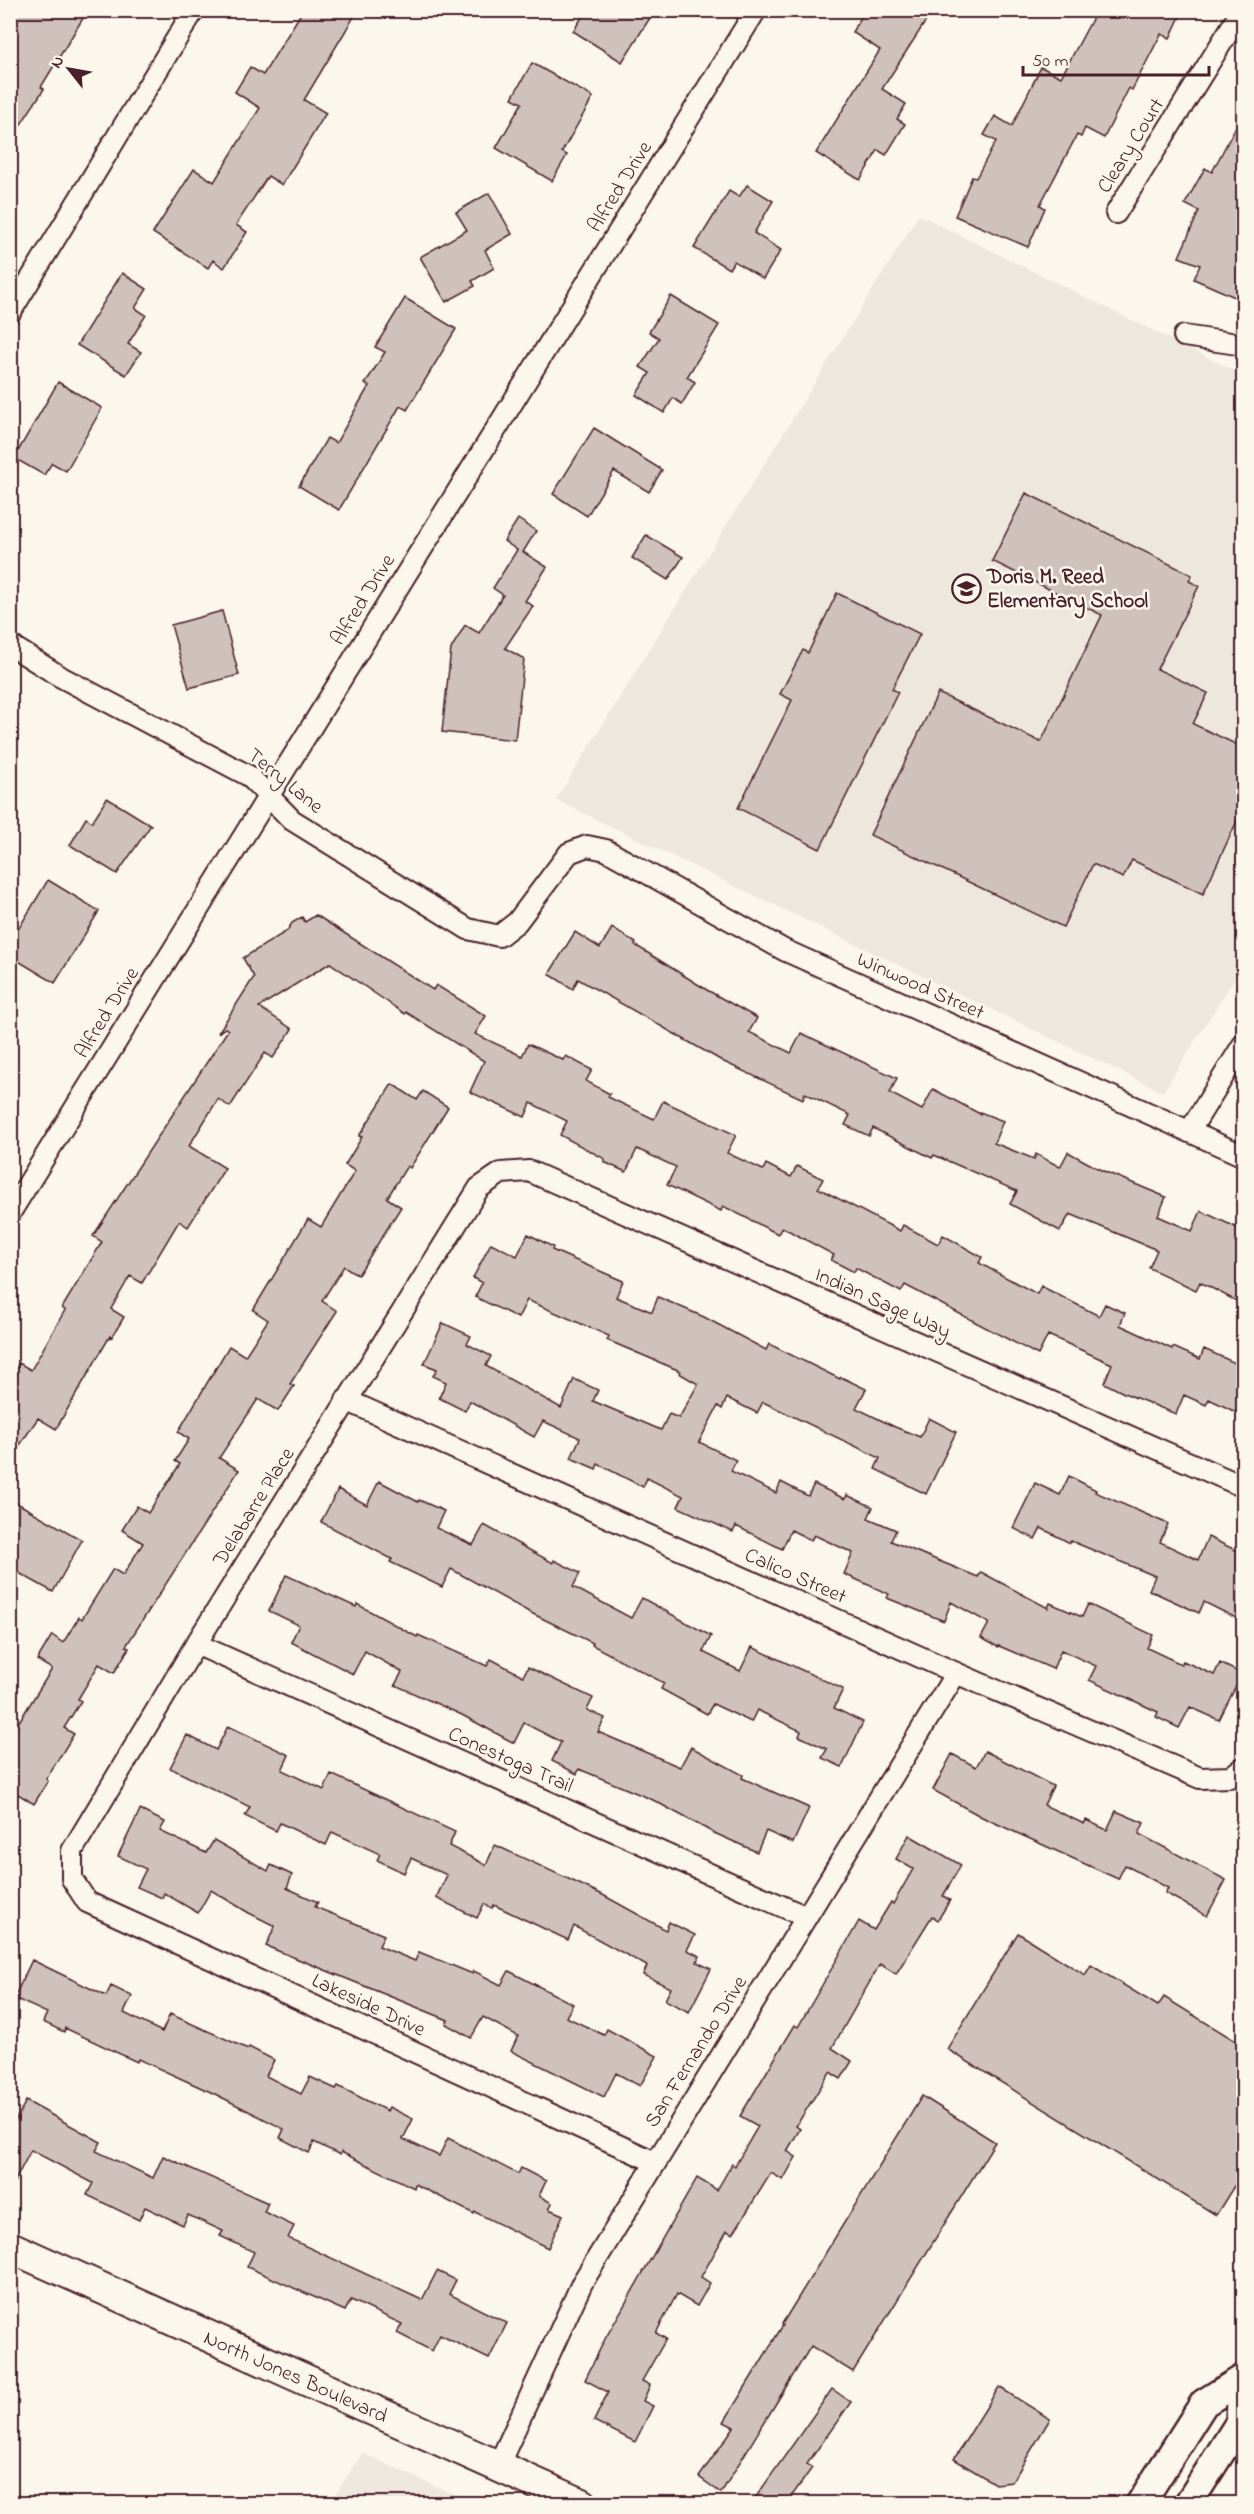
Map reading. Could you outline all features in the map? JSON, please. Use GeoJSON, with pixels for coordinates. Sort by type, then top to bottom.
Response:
{"type":"FeatureCollection","features":[{"type":"Feature","properties":{"kind":"main road","name":"North Jones Boulevard"},"geometry":{"type":"LineString","coordinates":[[10,2247],[582,2504]]}},
{"type":"Feature","properties":{"kind":"main road"},"geometry":{"type":"LineString","coordinates":[[1140,2504],[1204,2403],[1243,2379]]}},
{"type":"Feature","properties":{"kind":"main road"},"geometry":{"type":"LineString","coordinates":[[1188,2504],[1240,2422],[1243,2379]]}},
{"type":"Feature","properties":{"kind":"street"},"geometry":{"type":"LineString","coordinates":[[10,313],[195,10]]}},
{"type":"Feature","properties":{"kind":"street","name":"Alfred Drive"},"geometry":{"type":"LineString","coordinates":[[10,1213],[756,10]]}},
{"type":"Feature","properties":{"kind":"street","name":"Cleary Court"},"geometry":{"type":"LineString","coordinates":[[1116,213],[1242,10]]}},
{"type":"Feature","properties":{"kind":"street"},"geometry":{"type":"LineString","coordinates":[[1184,336],[1244,345]]}},
{"type":"Feature","properties":{"kind":"street","name":"Terry Lane"},"geometry":{"type":"LineString","coordinates":[[10,645],[61,677],[249,776],[292,820],[468,929],[499,936],[517,922],[569,853],[586,846]]}},
{"type":"Feature","properties":{"kind":"street","name":"Winwood Street"},"geometry":{"type":"LineString","coordinates":[[586,846],[606,850],[784,950],[1244,1156]]}},
{"type":"Feature","properties":{"kind":"street"},"geometry":{"type":"LineString","coordinates":[[1189,1132],[1244,1044]]}},
{"type":"Feature","properties":{"kind":"street","name":"Indian Sage Way"},"geometry":{"type":"LineString","coordinates":[[501,1173],[529,1171],[1244,1487]]}},
{"type":"Feature","properties":{"kind":"street","name":"Delabarre Place"},"geometry":{"type":"LineString","coordinates":[[72,1879],[72,1851],[196,1644],[479,1188],[501,1173]]}},
{"type":"Feature","properties":{"kind":"street","name":"Calico Street"},"geometry":{"type":"LineString","coordinates":[[346,1400],[956,1672],[1200,1778],[1237,1772]]}},
{"type":"Feature","properties":{"kind":"street","name":"Conestoga Trail"},"geometry":{"type":"LineString","coordinates":[[196,1644],[806,1917]]}},
{"type":"Feature","properties":{"kind":"street","name":"San Fernando Drive"},"geometry":{"type":"LineString","coordinates":[[498,2466],[582,2283],[956,1672]]}},
{"type":"Feature","properties":{"kind":"street","name":"Lakeside Drive"},"geometry":{"type":"LineString","coordinates":[[72,1879],[87,1902],[655,2162]]}},
{"type":"Feature","properties":{"kind":"shaded area","name":"Doris M. Reed Elementary School"},"geometry":{"type":"Polygon","coordinates":[[[919,215],[1243,375],[1243,965],[1163,1092],[556,800],[919,215]]]}},
{"type":"Feature","properties":{"kind":"shaded area"},"geometry":{"type":"Polygon","coordinates":[[[362,2453],[473,2503],[330,2503],[362,2453]]]}},
{"type":"Feature","properties":{"kind":"building"},"geometry":{"type":"Polygon","coordinates":[[[20,10],[88,10],[41,87],[44,89],[10,141],[10,26],[20,10]]]}},
{"type":"Feature","properties":{"kind":"building"},"geometry":{"type":"Polygon","coordinates":[[[303,10],[358,10],[304,100],[326,113],[282,185],[268,176],[236,225],[247,232],[224,268],[213,260],[208,268],[153,233],[194,169],[214,182],[260,108],[235,92],[250,67],[263,75],[303,10]]]}},
{"type":"Feature","properties":{"kind":"building"},"geometry":{"type":"Polygon","coordinates":[[[587,10],[655,10],[622,62],[573,31],[587,10]]]}},
{"type":"Feature","properties":{"kind":"building"},"geometry":{"type":"Polygon","coordinates":[[[865,10],[933,10],[882,89],[906,104],[897,119],[905,124],[886,155],[878,150],[860,180],[816,153],[880,50],[852,32],[865,10]]]}},
{"type":"Feature","properties":{"kind":"building"},"geometry":{"type":"Polygon","coordinates":[[[1097,10],[1183,10],[1170,38],[1161,34],[1132,90],[1129,88],[1104,138],[1085,128],[1081,137],[1077,135],[1040,205],[1045,208],[1028,247],[955,216],[972,177],[976,178],[996,141],[984,135],[995,116],[1012,126],[1041,67],[1061,77],[1097,10]]]}},
{"type":"Feature","properties":{"kind":"building"},"geometry":{"type":"Polygon","coordinates":[[[532,63],[593,97],[562,152],[567,155],[552,181],[496,148],[522,103],[512,98],[532,63]]]}},
{"type":"Feature","properties":{"kind":"building"},"geometry":{"type":"Polygon","coordinates":[[[1244,111],[1244,282],[1237,298],[1194,279],[1200,265],[1179,257],[1199,211],[1185,204],[1205,168],[1212,172],[1244,111]]]}},
{"type":"Feature","properties":{"kind":"building"},"geometry":{"type":"Polygon","coordinates":[[[747,185],[773,201],[754,233],[781,250],[763,279],[734,261],[729,269],[694,248],[729,191],[739,197],[747,185]]]}},
{"type":"Feature","properties":{"kind":"building"},"geometry":{"type":"Polygon","coordinates":[[[489,193],[512,234],[485,250],[494,268],[472,281],[475,286],[446,302],[420,257],[467,230],[456,212],[489,193]]]}},
{"type":"Feature","properties":{"kind":"building"},"geometry":{"type":"Polygon","coordinates":[[[122,273],[147,289],[135,308],[146,315],[128,344],[141,352],[126,375],[77,345],[122,273]]]}},
{"type":"Feature","properties":{"kind":"building"},"geometry":{"type":"Polygon","coordinates":[[[671,296],[719,325],[687,377],[695,382],[682,404],[673,398],[664,413],[636,395],[650,373],[640,367],[659,338],[649,332],[671,296]]]}},
{"type":"Feature","properties":{"kind":"building"},"geometry":{"type":"Polygon","coordinates":[[[405,298],[456,329],[407,410],[400,406],[339,510],[299,486],[327,438],[336,443],[369,386],[365,384],[385,352],[375,347],[405,298]]]}},
{"type":"Feature","properties":{"kind":"building"},"geometry":{"type":"Polygon","coordinates":[[[58,382],[102,408],[66,471],[52,463],[44,475],[14,458],[58,382]]]}},
{"type":"Feature","properties":{"kind":"building"},"geometry":{"type":"Polygon","coordinates":[[[594,428],[662,470],[649,492],[614,471],[587,516],[553,494],[594,428]]]}},
{"type":"Feature","properties":{"kind":"building"},"geometry":{"type":"Polygon","coordinates":[[[1026,493],[1192,575],[1189,581],[1199,586],[1157,669],[1208,693],[1193,724],[1244,748],[1244,806],[1203,894],[1132,860],[1123,878],[1093,864],[1063,927],[870,835],[938,693],[1041,742],[1102,615],[992,561],[1026,493]]]}},
{"type":"Feature","properties":{"kind":"building"},"geometry":{"type":"Polygon","coordinates":[[[518,519],[536,531],[523,552],[547,567],[525,601],[533,606],[505,648],[524,659],[515,740],[442,732],[451,649],[465,625],[479,633],[503,595],[493,588],[517,550],[504,541],[518,519]]]}},
{"type":"Feature","properties":{"kind":"building"},"geometry":{"type":"Polygon","coordinates":[[[646,535],[683,557],[668,580],[632,558],[646,535]]]}},
{"type":"Feature","properties":{"kind":"building"},"geometry":{"type":"Polygon","coordinates":[[[837,593],[920,634],[892,689],[898,692],[820,849],[738,808],[792,700],[780,694],[803,650],[808,653],[837,593]]]}},
{"type":"Feature","properties":{"kind":"building"},"geometry":{"type":"Polygon","coordinates":[[[222,611],[239,675],[189,688],[171,625],[222,611]]]}},
{"type":"Feature","properties":{"kind":"building"},"geometry":{"type":"Polygon","coordinates":[[[107,798],[151,825],[117,874],[70,845],[86,818],[92,822],[107,798]]]}},
{"type":"Feature","properties":{"kind":"building"},"geometry":{"type":"Polygon","coordinates":[[[48,880],[99,911],[55,983],[10,956],[10,923],[19,928],[48,880]]]}},
{"type":"Feature","properties":{"kind":"building"},"geometry":{"type":"Polygon","coordinates":[[[316,915],[433,990],[436,985],[486,1016],[475,1034],[522,1056],[528,1044],[563,1060],[566,1056],[592,1070],[586,1081],[610,1094],[608,1097],[654,1119],[663,1101],[736,1135],[727,1153],[763,1170],[766,1164],[791,1177],[797,1166],[823,1179],[818,1188],[900,1231],[903,1225],[938,1244],[943,1235],[982,1257],[979,1263],[1037,1294],[1041,1286],[1099,1316],[1105,1304],[1125,1313],[1120,1325],[1172,1349],[1173,1347],[1200,1359],[1204,1349],[1244,1367],[1244,1416],[1209,1399],[1206,1405],[1184,1395],[1176,1414],[1124,1393],[1104,1383],[1112,1364],[1048,1335],[1038,1355],[905,1285],[901,1292],[856,1268],[854,1272],[831,1260],[834,1255],[782,1227],[778,1234],[723,1206],[721,1211],[667,1185],[676,1167],[637,1149],[626,1172],[604,1162],[605,1159],[560,1135],[567,1121],[531,1103],[525,1117],[470,1092],[484,1061],[406,1012],[405,1014],[330,963],[259,1007],[292,1029],[273,1058],[265,1053],[230,1107],[218,1099],[189,1146],[225,1168],[188,1227],[179,1221],[142,1283],[130,1276],[111,1309],[124,1317],[112,1337],[110,1336],[56,1429],[38,1418],[10,1460],[10,1378],[19,1363],[31,1370],[65,1310],[62,1308],[102,1242],[93,1236],[228,1030],[225,1028],[218,1033],[254,977],[243,958],[287,931],[292,923],[302,917],[305,922],[316,915]]]}},
{"type":"Feature","properties":{"kind":"building"},"geometry":{"type":"Polygon","coordinates":[[[612,928],[707,990],[757,1018],[749,1032],[791,1053],[801,1033],[897,1078],[890,1093],[922,1110],[933,1089],[980,1114],[980,1112],[1003,1121],[994,1143],[1034,1159],[1036,1154],[1060,1167],[1068,1152],[1101,1170],[1166,1197],[1158,1216],[1192,1231],[1201,1211],[1244,1231],[1244,1305],[1200,1282],[1196,1290],[1149,1268],[1157,1250],[1070,1214],[1060,1231],[1010,1204],[1017,1191],[934,1155],[932,1158],[873,1128],[869,1136],[845,1125],[850,1115],[805,1093],[803,1099],[724,1062],[578,979],[573,989],[549,974],[575,932],[600,948],[612,928]]]}},
{"type":"Feature","properties":{"kind":"building"},"geometry":{"type":"Polygon","coordinates":[[[392,1084],[417,1100],[423,1091],[448,1107],[410,1168],[407,1166],[387,1198],[401,1207],[358,1275],[344,1266],[322,1301],[337,1311],[290,1384],[294,1386],[278,1411],[258,1399],[219,1458],[239,1470],[126,1646],[129,1648],[114,1673],[99,1664],[78,1699],[81,1701],[64,1728],[74,1734],[46,1779],[48,1781],[34,1804],[10,1789],[10,1736],[52,1669],[37,1660],[52,1635],[63,1643],[79,1617],[82,1619],[113,1569],[123,1575],[143,1543],[122,1530],[137,1506],[148,1513],[180,1464],[175,1461],[189,1439],[178,1432],[229,1346],[245,1356],[268,1320],[253,1310],[308,1219],[321,1227],[355,1171],[345,1165],[362,1137],[359,1136],[392,1084]]]}},
{"type":"Feature","properties":{"kind":"building"},"geometry":{"type":"Polygon","coordinates":[[[528,1234],[553,1247],[552,1250],[623,1281],[616,1297],[652,1312],[658,1297],[704,1317],[766,1350],[769,1344],[840,1379],[841,1377],[866,1389],[856,1408],[895,1427],[920,1437],[929,1418],[956,1432],[926,1494],[875,1469],[880,1458],[763,1402],[757,1413],[727,1398],[722,1409],[718,1406],[699,1442],[736,1460],[731,1471],[776,1493],[781,1482],[808,1496],[814,1484],[845,1499],[847,1495],[873,1507],[868,1518],[896,1530],[891,1541],[978,1577],[981,1572],[1048,1608],[1050,1603],[1082,1617],[1088,1604],[1153,1635],[1147,1648],[1181,1664],[1183,1661],[1214,1675],[1220,1663],[1242,1674],[1219,1720],[1190,1707],[1179,1728],[1156,1717],[1158,1712],[1089,1680],[1096,1666],[1061,1650],[1053,1669],[981,1638],[989,1623],[951,1602],[944,1621],[887,1598],[889,1594],[844,1574],[853,1553],[814,1535],[811,1540],[791,1530],[782,1549],[736,1526],[733,1532],[678,1507],[683,1496],[647,1478],[643,1487],[598,1464],[596,1469],[571,1458],[580,1438],[543,1421],[534,1437],[470,1401],[465,1411],[439,1398],[446,1382],[433,1376],[437,1369],[424,1364],[443,1323],[471,1336],[467,1344],[491,1356],[486,1366],[561,1408],[574,1379],[598,1390],[593,1401],[661,1430],[669,1414],[679,1418],[698,1384],[679,1373],[680,1371],[607,1340],[609,1336],[527,1300],[518,1318],[475,1297],[482,1283],[473,1278],[491,1243],[517,1256],[528,1234]]]}},
{"type":"Feature","properties":{"kind":"building"},"geometry":{"type":"Polygon","coordinates":[[[1069,1476],[1096,1490],[1095,1492],[1168,1524],[1160,1542],[1198,1560],[1208,1537],[1244,1554],[1244,1622],[1204,1602],[1199,1613],[1149,1590],[1155,1576],[1071,1541],[1070,1543],[1041,1528],[1035,1539],[1013,1528],[1035,1483],[1060,1495],[1069,1476]]]}},
{"type":"Feature","properties":{"kind":"building"},"geometry":{"type":"Polygon","coordinates":[[[379,1481],[418,1502],[419,1500],[444,1511],[436,1528],[473,1545],[484,1525],[553,1563],[554,1560],[580,1573],[573,1587],[631,1618],[642,1598],[711,1636],[703,1652],[740,1671],[752,1647],[843,1689],[834,1708],[863,1722],[842,1767],[822,1758],[827,1749],[799,1736],[801,1731],[757,1710],[751,1722],[713,1704],[707,1714],[661,1689],[664,1683],[451,1569],[442,1587],[390,1562],[392,1559],[321,1522],[338,1489],[367,1505],[379,1481]]]}},
{"type":"Feature","properties":{"kind":"building"},"geometry":{"type":"Polygon","coordinates":[[[10,1499],[82,1540],[53,1592],[10,1568],[10,1499]]]}},
{"type":"Feature","properties":{"kind":"building"},"geometry":{"type":"Polygon","coordinates":[[[286,1575],[356,1607],[357,1604],[417,1637],[418,1635],[487,1666],[491,1659],[523,1676],[528,1667],[593,1698],[587,1710],[605,1718],[598,1732],[680,1767],[691,1747],[743,1775],[742,1778],[809,1808],[793,1843],[766,1831],[757,1852],[712,1832],[653,1800],[579,1769],[577,1774],[552,1761],[561,1742],[524,1723],[514,1743],[462,1715],[395,1685],[402,1672],[365,1651],[353,1674],[291,1642],[299,1625],[269,1611],[286,1575]]]}},
{"type":"Feature","properties":{"kind":"building"},"geometry":{"type":"Polygon","coordinates":[[[228,1726],[289,1755],[282,1770],[324,1790],[331,1774],[455,1832],[449,1846],[486,1865],[495,1845],[601,1894],[666,1930],[669,1922],[695,1935],[687,1950],[700,1956],[697,1962],[711,1969],[689,2012],[665,2000],[671,1988],[643,1975],[647,1966],[574,1926],[568,1940],[494,1905],[492,1908],[484,1904],[477,1918],[436,1898],[447,1875],[411,1858],[404,1873],[377,1860],[380,1854],[332,1832],[326,1845],[280,1823],[276,1831],[245,1816],[250,1807],[170,1768],[187,1735],[216,1750],[228,1726]]]}},
{"type":"Feature","properties":{"kind":"building"},"geometry":{"type":"Polygon","coordinates":[[[985,1751],[1053,1786],[1044,1805],[1084,1824],[1086,1820],[1107,1830],[1116,1811],[1144,1823],[1139,1834],[1226,1880],[1207,1916],[1165,1893],[1168,1888],[1125,1865],[1118,1879],[982,1817],[933,1790],[952,1754],[976,1767],[985,1751]]]}},
{"type":"Feature","properties":{"kind":"building"},"geometry":{"type":"Polygon","coordinates":[[[140,1810],[165,1822],[160,1831],[206,1853],[214,1840],[268,1871],[271,1865],[292,1875],[287,1888],[318,1902],[315,1907],[384,1935],[379,1946],[415,1961],[419,1952],[473,1974],[474,1971],[501,1985],[509,1971],[573,2004],[566,2017],[604,2035],[607,2029],[657,2056],[640,2086],[616,2073],[604,2097],[511,2051],[518,2036],[483,2017],[471,2038],[446,2024],[448,2020],[266,1946],[275,1926],[211,1890],[198,1913],[164,1893],[162,1898],[137,1887],[146,1869],[118,1856],[140,1810]]]}},
{"type":"Feature","properties":{"kind":"building"},"geometry":{"type":"Polygon","coordinates":[[[909,1835],[961,1865],[943,1896],[950,1900],[938,1920],[932,1916],[896,1974],[880,1964],[832,2048],[852,2061],[841,2079],[830,2072],[796,2126],[800,2129],[787,2151],[796,2157],[783,2180],[771,2173],[733,2234],[727,2231],[701,2277],[710,2283],[697,2306],[677,2294],[656,2333],[666,2339],[642,2381],[650,2385],[643,2401],[653,2406],[635,2442],[594,2421],[608,2392],[585,2380],[605,2339],[697,2178],[717,2190],[732,2164],[735,2166],[758,2126],[740,2116],[795,2025],[798,2027],[859,1921],[874,1930],[891,1902],[893,1904],[913,1869],[896,1859],[909,1835]]]}},
{"type":"Feature","properties":{"kind":"building"},"geometry":{"type":"Polygon","coordinates":[[[1018,1933],[1085,1975],[1091,1965],[1158,2006],[1164,1997],[1244,2046],[1244,2192],[1234,2186],[1216,2215],[947,2049],[1018,1933]]]}},
{"type":"Feature","properties":{"kind":"building"},"geometry":{"type":"Polygon","coordinates":[[[32,1960],[106,1996],[111,1986],[132,1996],[124,2013],[162,2032],[170,2014],[248,2049],[249,2047],[274,2060],[266,2076],[301,2094],[310,2077],[336,2089],[338,2086],[387,2111],[389,2107],[413,2119],[403,2139],[439,2156],[448,2138],[518,2174],[521,2168],[546,2181],[539,2196],[552,2203],[549,2209],[563,2215],[548,2248],[415,2184],[414,2188],[341,2152],[340,2155],[314,2142],[309,2153],[280,2138],[284,2129],[215,2094],[138,2059],[137,2062],[65,2028],[64,2032],[43,2022],[47,2013],[14,1998],[32,1960]]]}},
{"type":"Feature","properties":{"kind":"building"},"geometry":{"type":"Polygon","coordinates":[[[922,2096],[995,2142],[853,2372],[811,2346],[721,2493],[699,2477],[734,2427],[724,2422],[922,2096]]]}},
{"type":"Feature","properties":{"kind":"building"},"geometry":{"type":"Polygon","coordinates":[[[26,2101],[101,2142],[96,2151],[153,2178],[163,2156],[268,2203],[264,2212],[294,2226],[288,2238],[422,2300],[437,2271],[456,2280],[449,2294],[507,2323],[489,2359],[440,2335],[432,2351],[397,2333],[402,2324],[351,2300],[345,2311],[247,2267],[254,2252],[220,2236],[223,2231],[188,2215],[183,2225],[145,2207],[139,2220],[87,2195],[93,2183],[31,2150],[10,2190],[10,2131],[26,2101]]]}},
{"type":"Feature","properties":{"kind":"building"},"geometry":{"type":"Polygon","coordinates":[[[999,2387],[1050,2419],[1012,2482],[995,2484],[954,2459],[999,2387]]]}},
{"type":"Feature","properties":{"kind":"building"},"geometry":{"type":"Polygon","coordinates":[[[832,2389],[851,2402],[807,2464],[812,2468],[786,2504],[751,2504],[832,2389]]]}},
{"type":"Feature","properties":{"kind":"place","name":"Doris M. Reed Elementary School"},"geometry":{"type":"Point","coordinates":[966,588]}}]}
